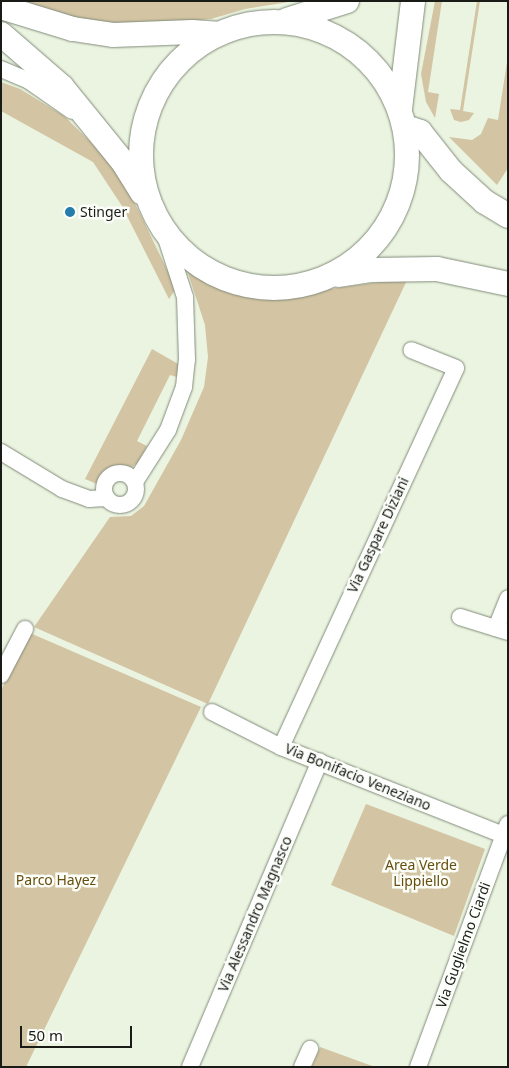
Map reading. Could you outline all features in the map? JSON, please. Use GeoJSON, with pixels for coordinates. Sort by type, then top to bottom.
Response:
{"type":"FeatureCollection","features":[{"type":"Feature","properties":{"kind":"main road"},"geometry":{"type":"LineString","coordinates":[[150,204],[140,155],[150,106],[161,83],[177,63],[218,34],[238,26],[282,22],[347,1]]}},
{"type":"Feature","properties":{"kind":"main road"},"geometry":{"type":"LineString","coordinates":[[327,278],[362,256],[388,225],[404,188],[408,167],[402,118],[413,1]]}},
{"type":"Feature","properties":{"kind":"main road"},"geometry":{"type":"LineString","coordinates":[[1,7],[74,29],[113,35],[192,32],[218,34]]}},
{"type":"Feature","properties":{"kind":"main road"},"geometry":{"type":"LineString","coordinates":[[282,22],[320,30],[354,48],[381,75],[402,118],[420,132],[451,171],[485,202],[508,216]]}},
{"type":"Feature","properties":{"kind":"main road"},"geometry":{"type":"LineString","coordinates":[[1,34],[62,87],[102,136],[150,204],[164,232],[199,266],[233,282],[252,287],[290,288],[327,278],[372,270],[437,270],[508,284]]}},
{"type":"Feature","properties":{"kind":"street"},"geometry":{"type":"LineString","coordinates":[[1,69],[48,92],[102,136]]}},
{"type":"Feature","properties":{"kind":"street"},"geometry":{"type":"LineString","coordinates":[[1,452],[62,489],[89,499],[106,498],[120,506],[130,502],[136,495],[135,482],[168,430],[184,386],[187,360],[185,297],[164,232]]}},
{"type":"Feature","properties":{"kind":"street","name":"Via Gaspare Diziani"},"geometry":{"type":"LineString","coordinates":[[281,747],[456,368],[411,350]]}},
{"type":"Feature","properties":{"kind":"street"},"geometry":{"type":"LineString","coordinates":[[106,498],[104,487],[112,475],[123,473],[135,482]]}},
{"type":"Feature","properties":{"kind":"street"},"geometry":{"type":"LineString","coordinates":[[460,616],[502,630],[508,598]]}},
{"type":"Feature","properties":{"kind":"street"},"geometry":{"type":"LineString","coordinates":[[1,675],[25,629]]}},
{"type":"Feature","properties":{"kind":"street","name":"Via Bonifacio Veneziano"},"geometry":{"type":"LineString","coordinates":[[212,712],[281,747],[506,832]]}},
{"type":"Feature","properties":{"kind":"street","name":"Via Alessandro Magnasco"},"geometry":{"type":"LineString","coordinates":[[190,1067],[320,761]]}},
{"type":"Feature","properties":{"kind":"street","name":"Via Guglielmo Ciardi"},"geometry":{"type":"LineString","coordinates":[[418,1067],[506,832]]}},
{"type":"Feature","properties":{"kind":"street"},"geometry":{"type":"LineString","coordinates":[[302,1067],[310,1049]]}},
{"type":"Feature","properties":{"kind":"green space"},"geometry":{"type":"Polygon","coordinates":[[[21,1],[295,1],[245,9],[211,19],[121,28],[72,19],[21,1]]]}},
{"type":"Feature","properties":{"kind":"green space"},"geometry":{"type":"Polygon","coordinates":[[[435,1],[442,1],[428,92],[439,94],[435,118],[426,102],[421,74],[435,1]]]}},
{"type":"Feature","properties":{"kind":"green space"},"geometry":{"type":"Polygon","coordinates":[[[477,1],[480,1],[463,111],[474,113],[469,120],[461,122],[454,120],[450,109],[460,110],[477,1]]]}},
{"type":"Feature","properties":{"kind":"green space"},"geometry":{"type":"Polygon","coordinates":[[[508,56],[508,168],[497,185],[449,137],[472,140],[481,134],[488,118],[498,120],[508,56]]]}},
{"type":"Feature","properties":{"kind":"green space"},"geometry":{"type":"Polygon","coordinates":[[[1,82],[20,89],[64,116],[110,161],[128,189],[172,280],[175,290],[169,299],[122,206],[93,162],[1,111],[1,82]]]}},
{"type":"Feature","properties":{"kind":"green space"},"geometry":{"type":"Polygon","coordinates":[[[187,270],[229,292],[259,299],[408,278],[208,704],[34,627],[110,517],[131,516],[144,506],[181,440],[204,387],[208,357],[205,325],[187,270]]]}},
{"type":"Feature","properties":{"kind":"green space"},"geometry":{"type":"Polygon","coordinates":[[[152,349],[180,365],[177,377],[170,375],[137,441],[147,446],[139,462],[132,467],[109,469],[97,484],[85,479],[152,349]]]}},
{"type":"Feature","properties":{"kind":"green space","name":"Parco Hayez"},"geometry":{"type":"Polygon","coordinates":[[[30,633],[201,707],[26,1067],[1,1067],[1,690],[30,633]]]}},
{"type":"Feature","properties":{"kind":"green space","name":"Area Verde Lippiello"},"geometry":{"type":"Polygon","coordinates":[[[366,804],[485,849],[454,936],[331,885],[366,804]]]}},
{"type":"Feature","properties":{"kind":"green space"},"geometry":{"type":"Polygon","coordinates":[[[320,1047],[375,1067],[312,1067],[320,1047]]]}},
{"type":"Feature","properties":{"kind":"place","name":"Stinger"},"geometry":{"type":"Point","coordinates":[70,212]}}]}
